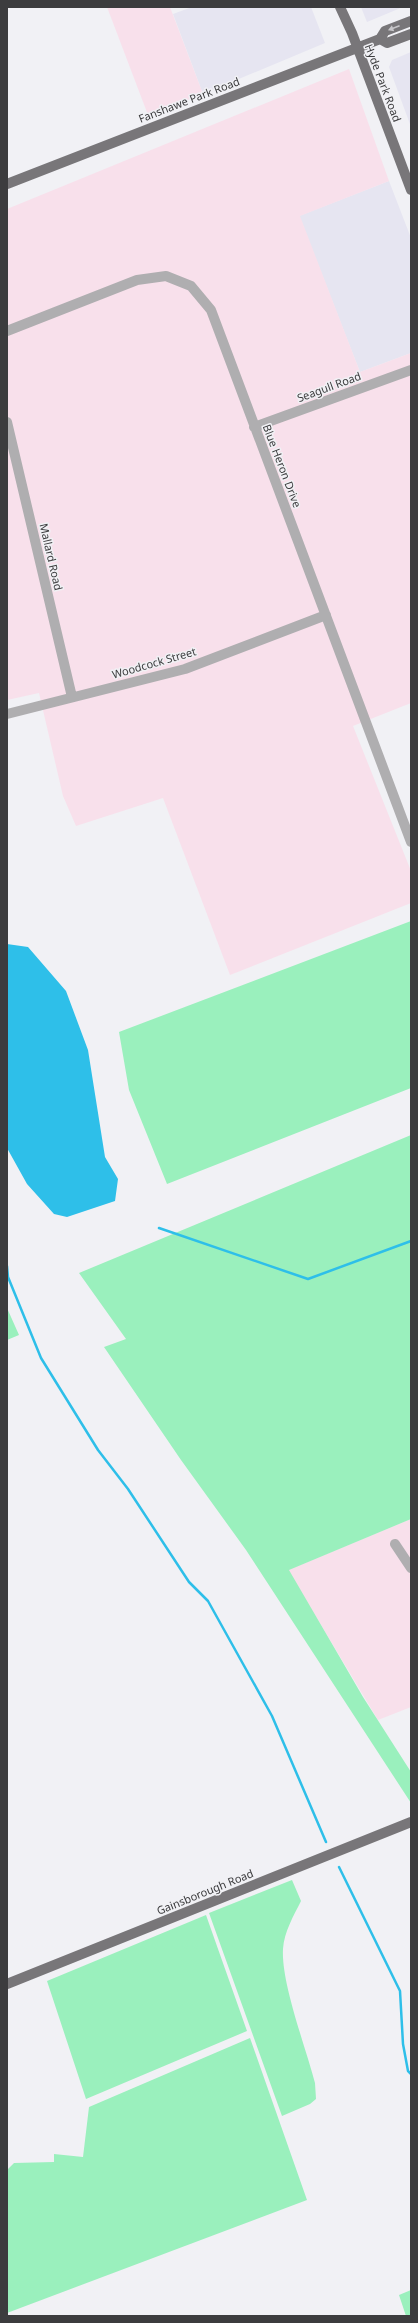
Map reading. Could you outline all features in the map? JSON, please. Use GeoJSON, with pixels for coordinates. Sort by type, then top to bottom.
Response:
{"type":"FeatureCollection","features":[{"type":"Feature","properties":{"kind":"main road","name":"Hyde Park Road"},"geometry":{"type":"LineString","coordinates":[[340,7],[357,47],[411,190]]}},
{"type":"Feature","properties":{"kind":"main road","name":"Fanshawe Park Road"},"geometry":{"type":"LineString","coordinates":[[7,184],[380,39],[385,31],[411,21]]}},
{"type":"Feature","properties":{"kind":"main road","name":"Fanshawe Park Road"},"geometry":{"type":"LineString","coordinates":[[380,39],[387,43],[411,34]]}},
{"type":"Feature","properties":{"kind":"main road","name":"Gainsborough Road"},"geometry":{"type":"LineString","coordinates":[[7,1984],[411,1822]]}},
{"type":"Feature","properties":{"kind":"street","name":"Blue Heron Drive"},"geometry":{"type":"LineString","coordinates":[[7,331],[137,280],[166,276],[191,286],[210,310],[411,842]]}},
{"type":"Feature","properties":{"kind":"street","name":"Seagull Road"},"geometry":{"type":"LineString","coordinates":[[254,427],[411,370]]}},
{"type":"Feature","properties":{"kind":"street","name":"Mallard Road"},"geometry":{"type":"LineString","coordinates":[[7,422],[72,697]]}},
{"type":"Feature","properties":{"kind":"street","name":"Woodcock Street"},"geometry":{"type":"LineString","coordinates":[[7,714],[185,669],[326,615]]}},
{"type":"Feature","properties":{"kind":"street"},"geometry":{"type":"LineString","coordinates":[[395,1544],[411,1568]]}},
{"type":"Feature","properties":{"kind":"shaded area"},"geometry":{"type":"Polygon","coordinates":[[[107,7],[170,7],[203,94],[148,115],[107,7]]]}},
{"type":"Feature","properties":{"kind":"shaded area"},"geometry":{"type":"Polygon","coordinates":[[[192,7],[311,7],[325,43],[203,94],[173,14],[192,7]]]}},
{"type":"Feature","properties":{"kind":"shaded area"},"geometry":{"type":"Polygon","coordinates":[[[361,7],[403,7],[367,22],[361,7]]]}},
{"type":"Feature","properties":{"kind":"shaded area"},"geometry":{"type":"Polygon","coordinates":[[[411,52],[411,127],[389,67],[392,60],[411,52]]]}},
{"type":"Feature","properties":{"kind":"shaded area"},"geometry":{"type":"Polygon","coordinates":[[[349,69],[389,181],[300,216],[360,372],[411,353],[411,703],[353,726],[411,871],[411,903],[230,975],[163,798],[76,826],[63,796],[39,693],[7,700],[7,209],[349,69]]]}},
{"type":"Feature","properties":{"kind":"shaded area"},"geometry":{"type":"Polygon","coordinates":[[[389,181],[411,238],[411,353],[360,372],[299,216],[389,181]]]}},
{"type":"Feature","properties":{"kind":"shaded area"},"geometry":{"type":"Polygon","coordinates":[[[411,1519],[411,1707],[378,1720],[288,1570],[411,1519]]]}},
{"type":"Feature","properties":{"kind":"green space"},"geometry":{"type":"Polygon","coordinates":[[[411,921],[411,1088],[167,1184],[129,1090],[119,1032],[411,921]]]}},
{"type":"Feature","properties":{"kind":"green space"},"geometry":{"type":"Polygon","coordinates":[[[411,1135],[411,1519],[289,1570],[363,1697],[411,1772],[411,1803],[246,1550],[181,1460],[104,1347],[126,1339],[79,1273],[411,1135]]]}},
{"type":"Feature","properties":{"kind":"green space"},"geometry":{"type":"Polygon","coordinates":[[[7,1308],[19,1335],[7,1340],[7,1308]]]}},
{"type":"Feature","properties":{"kind":"green space"},"geometry":{"type":"Polygon","coordinates":[[[292,1880],[301,1901],[285,1936],[283,1963],[295,2016],[315,2083],[316,2099],[310,2104],[282,2116],[209,1913],[292,1880]]]}},
{"type":"Feature","properties":{"kind":"green space"},"geometry":{"type":"Polygon","coordinates":[[[206,1915],[247,2031],[86,2099],[47,1981],[206,1915]]]}},
{"type":"Feature","properties":{"kind":"green space"},"geometry":{"type":"Polygon","coordinates":[[[250,2038],[307,2200],[7,2313],[7,2170],[14,2163],[54,2162],[54,2154],[83,2157],[89,2107],[250,2038]]]}},
{"type":"Feature","properties":{"kind":"green space"},"geometry":{"type":"Polygon","coordinates":[[[411,2290],[411,2316],[406,2316],[399,2295],[411,2290]]]}},
{"type":"Feature","properties":{"kind":"water"},"geometry":{"type":"Polygon","coordinates":[[[7,944],[28,947],[66,991],[88,1050],[105,1157],[118,1179],[115,1201],[67,1217],[54,1214],[27,1184],[7,1148],[7,944]]]}},
{"type":"Feature","properties":{"kind":"waterway"},"geometry":{"type":"LineString","coordinates":[[159,1228],[308,1279],[411,1241]]}},
{"type":"Feature","properties":{"kind":"waterway"},"geometry":{"type":"LineString","coordinates":[[7,1266],[8,1277],[41,1358],[98,1450],[128,1489],[189,1582],[208,1601],[272,1716],[326,1842]]}},
{"type":"Feature","properties":{"kind":"waterway"},"geometry":{"type":"LineString","coordinates":[[339,1867],[400,1991],[403,2044],[408,2071],[411,2074]]}}]}
